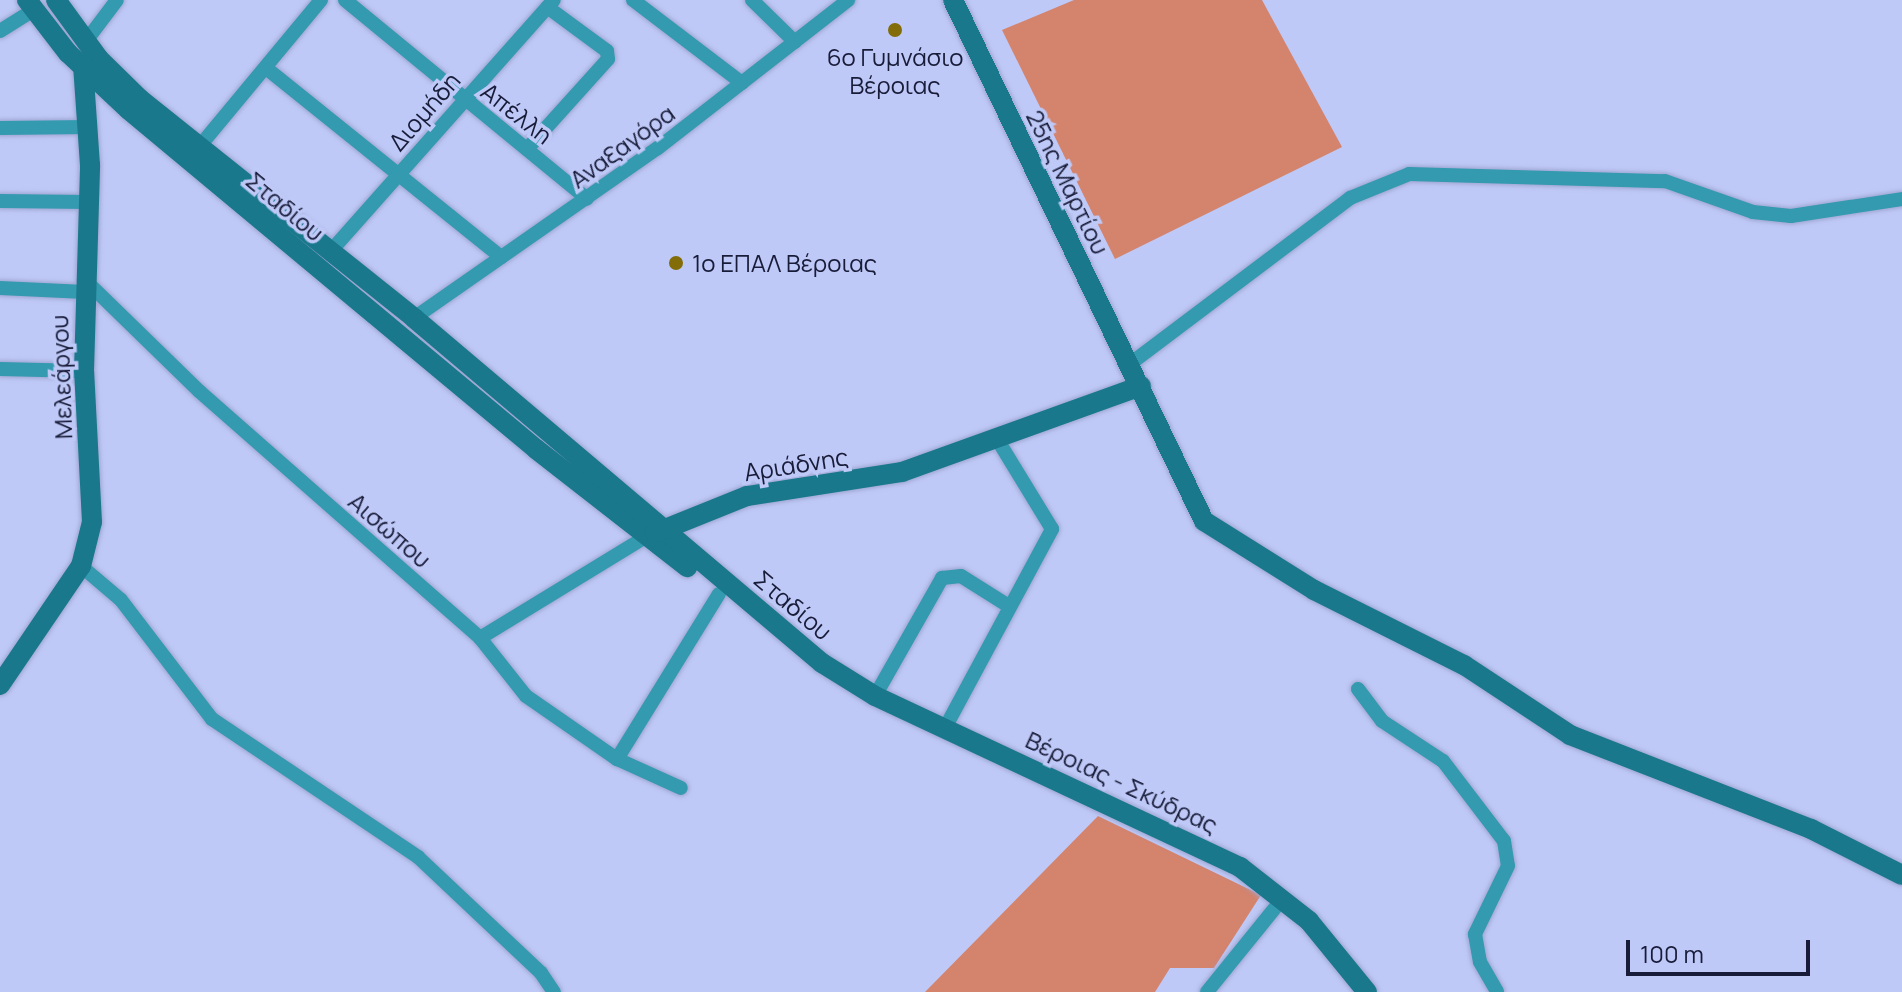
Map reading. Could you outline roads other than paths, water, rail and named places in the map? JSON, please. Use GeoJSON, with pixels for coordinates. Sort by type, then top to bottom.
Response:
{"type":"FeatureCollection","features":[{"type":"Feature","properties":{"kind":"main road","name":"Σταδίου"},"geometry":{"type":"LineString","coordinates":[[56,0],[86,41],[126,86],[414,318],[656,532],[719,594],[804,659],[822,663]]}},
{"type":"Feature","properties":{"kind":"main road","name":"25ης Μαρτίου"},"geometry":{"type":"LineString","coordinates":[[953,0],[1204,521],[1249,553],[1464,665],[1570,735],[1811,829],[1902,875]]}},
{"type":"Feature","properties":{"kind":"main road","name":"Σταδίου"},"geometry":{"type":"LineString","coordinates":[[30,5],[83,68],[536,449],[656,532],[822,663]]}},
{"type":"Feature","properties":{"kind":"main road","name":"Μελεάργου"},"geometry":{"type":"LineString","coordinates":[[0,685],[81,566],[93,504],[84,371],[89,202],[89,127],[83,68],[86,41]]}},
{"type":"Feature","properties":{"kind":"main road","name":"Αριάδνης"},"geometry":{"type":"LineString","coordinates":[[656,532],[747,496],[902,472],[1141,386]]}},
{"type":"Feature","properties":{"kind":"main road","name":"Βέροιας - Σκύδρας"},"geometry":{"type":"LineString","coordinates":[[822,663],[875,696],[1197,845],[1283,898],[1367,992]]}},
{"type":"Feature","properties":{"kind":"street"},"geometry":{"type":"LineString","coordinates":[[86,41],[117,0]]}},
{"type":"Feature","properties":{"kind":"street"},"geometry":{"type":"LineString","coordinates":[[199,147],[321,0]]}},
{"type":"Feature","properties":{"kind":"street","name":"Απέλλη"},"geometry":{"type":"LineString","coordinates":[[345,0],[587,199]]}},
{"type":"Feature","properties":{"kind":"street"},"geometry":{"type":"LineString","coordinates":[[633,0],[742,83]]}},
{"type":"Feature","properties":{"kind":"street"},"geometry":{"type":"LineString","coordinates":[[752,0],[795,42]]}},
{"type":"Feature","properties":{"kind":"street","name":"Αναξαγόρα"},"geometry":{"type":"LineString","coordinates":[[414,318],[587,199],[848,0]]}},
{"type":"Feature","properties":{"kind":"street"},"geometry":{"type":"LineString","coordinates":[[527,149],[608,59],[607,51],[551,4]]}},
{"type":"Feature","properties":{"kind":"street","name":"Διομήδη"},"geometry":{"type":"LineString","coordinates":[[330,252],[463,98],[551,4]]}},
{"type":"Feature","properties":{"kind":"street"},"geometry":{"type":"LineString","coordinates":[[0,31],[30,5]]}},
{"type":"Feature","properties":{"kind":"street"},"geometry":{"type":"LineString","coordinates":[[266,68],[501,257]]}},
{"type":"Feature","properties":{"kind":"street"},"geometry":{"type":"LineString","coordinates":[[0,128],[89,127]]}},
{"type":"Feature","properties":{"kind":"street"},"geometry":{"type":"LineString","coordinates":[[1130,364],[1350,198],[1409,174],[1665,181],[1753,212],[1791,216],[1902,199]]}},
{"type":"Feature","properties":{"kind":"street"},"geometry":{"type":"LineString","coordinates":[[0,201],[89,202]]}},
{"type":"Feature","properties":{"kind":"street"},"geometry":{"type":"LineString","coordinates":[[0,288],[85,286]]}},
{"type":"Feature","properties":{"kind":"street","name":"Αισώπου"},"geometry":{"type":"LineString","coordinates":[[85,286],[199,391],[480,638],[526,696],[617,759],[681,788]]}},
{"type":"Feature","properties":{"kind":"street"},"geometry":{"type":"LineString","coordinates":[[0,369],[84,371]]}},
{"type":"Feature","properties":{"kind":"street"},"geometry":{"type":"LineString","coordinates":[[945,728],[1007,605],[1052,527],[997,439]]}},
{"type":"Feature","properties":{"kind":"street","name":"Αριάδνης"},"geometry":{"type":"LineString","coordinates":[[480,638],[656,532]]}},
{"type":"Feature","properties":{"kind":"street"},"geometry":{"type":"LineString","coordinates":[[81,566],[121,600],[212,719],[418,857],[541,973],[554,992]]}},
{"type":"Feature","properties":{"kind":"street"},"geometry":{"type":"LineString","coordinates":[[875,696],[942,578],[961,576],[1007,605]]}},
{"type":"Feature","properties":{"kind":"street"},"geometry":{"type":"LineString","coordinates":[[617,759],[719,594]]}},
{"type":"Feature","properties":{"kind":"street"},"geometry":{"type":"LineString","coordinates":[[1358,689],[1382,721],[1443,761],[1504,841],[1508,866],[1475,934],[1480,962],[1497,992]]}},
{"type":"Feature","properties":{"kind":"street"},"geometry":{"type":"LineString","coordinates":[[1207,992],[1283,898]]}},
{"type":"Feature","properties":{"kind":"place","name":"6ο Γυμνάσιο Βέροιας"},"geometry":{"type":"Point","coordinates":[895,30]}},
{"type":"Feature","properties":{"kind":"place","name":"1ο ΕΠΑΛ Βέροιας"},"geometry":{"type":"Point","coordinates":[676,263]}}]}
